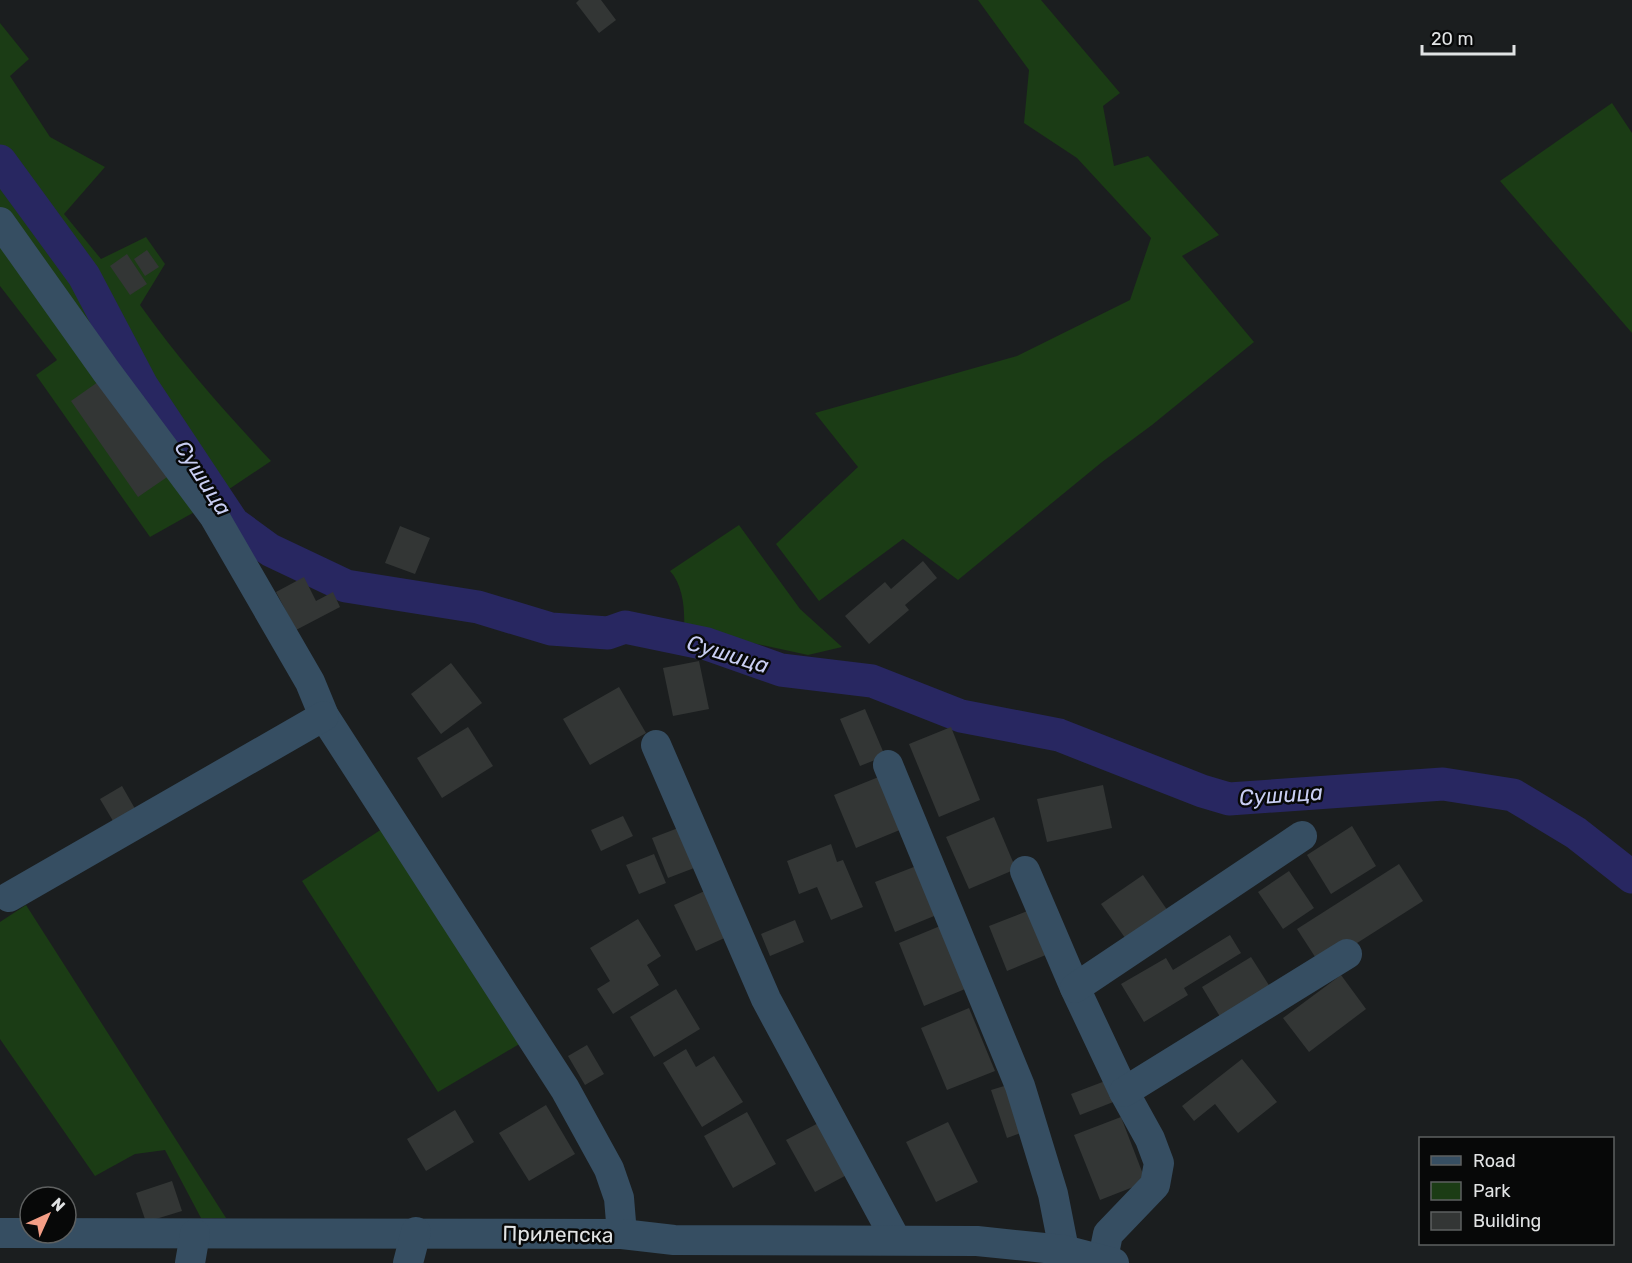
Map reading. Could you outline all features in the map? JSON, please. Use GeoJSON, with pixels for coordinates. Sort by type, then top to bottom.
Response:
{"type":"FeatureCollection","features":[{"type":"Feature","properties":{"kind":"street"},"geometry":{"type":"LineString","coordinates":[[0,222],[106,371],[214,516],[310,682],[324,716],[565,1089],[609,1169],[619,1198],[622,1234]]}},
{"type":"Feature","properties":{"kind":"street"},"geometry":{"type":"LineString","coordinates":[[9,897],[324,716]]}},
{"type":"Feature","properties":{"kind":"street"},"geometry":{"type":"LineString","coordinates":[[656,745],[766,999],[896,1240]]}},
{"type":"Feature","properties":{"kind":"street"},"geometry":{"type":"LineString","coordinates":[[888,765],[1020,1086],[1053,1194],[1064,1250]]}},
{"type":"Feature","properties":{"kind":"street"},"geometry":{"type":"LineString","coordinates":[[1075,988],[1302,836]]}},
{"type":"Feature","properties":{"kind":"street"},"geometry":{"type":"LineString","coordinates":[[1025,871],[1075,988],[1124,1092],[1150,1139],[1159,1163],[1155,1185],[1108,1234],[1106,1262]]}},
{"type":"Feature","properties":{"kind":"street"},"geometry":{"type":"LineString","coordinates":[[1124,1092],[1347,954]]}},
{"type":"Feature","properties":{"kind":"street"},"geometry":{"type":"LineString","coordinates":[[408,1263],[416,1232]]}},
{"type":"Feature","properties":{"kind":"street","name":"Прилепска"},"geometry":{"type":"LineString","coordinates":[[0,1233],[193,1249],[416,1232],[622,1234],[670,1252],[896,1240],[977,1241],[1064,1250],[1106,1262]]}},
{"type":"Feature","properties":{"kind":"green space"},"geometry":{"type":"Polygon","coordinates":[[[978,0],[1041,0],[1120,93],[1103,106],[1114,166],[1148,156],[1219,235],[1182,256],[1254,342],[958,580],[903,539],[819,601],[776,544],[858,467],[815,413],[1017,356],[1130,300],[1151,238],[1077,158],[1024,123],[1029,70],[978,0]]]}},
{"type":"Feature","properties":{"kind":"green space"},"geometry":{"type":"Polygon","coordinates":[[[0,23],[29,59],[10,76],[50,137],[105,167],[64,214],[101,259],[146,237],[165,264],[140,305],[203,385],[271,461],[198,510],[150,537],[36,375],[57,360],[0,286],[0,23]]]}},
{"type":"Feature","properties":{"kind":"green space"},"geometry":{"type":"Polygon","coordinates":[[[1612,103],[1632,133],[1632,333],[1500,181],[1612,103]]]}},
{"type":"Feature","properties":{"kind":"green space"},"geometry":{"type":"Polygon","coordinates":[[[739,525],[800,609],[842,647],[808,655],[684,628],[682,598],[678,583],[670,571],[739,525]]]}},
{"type":"Feature","properties":{"kind":"green space"},"geometry":{"type":"Polygon","coordinates":[[[382,829],[521,1043],[438,1092],[302,881],[382,829]]]}},
{"type":"Feature","properties":{"kind":"green space"},"geometry":{"type":"Polygon","coordinates":[[[26,905],[226,1218],[201,1218],[165,1150],[135,1154],[95,1176],[0,1039],[0,922],[26,905]]]}},
{"type":"Feature","properties":{"kind":"building"},"geometry":{"type":"Polygon","coordinates":[[[579,0],[601,0],[616,20],[599,33],[576,3],[579,0]]]}},
{"type":"Feature","properties":{"kind":"building"},"geometry":{"type":"Polygon","coordinates":[[[147,250],[159,267],[145,276],[134,259],[147,250]]]}},
{"type":"Feature","properties":{"kind":"building"},"geometry":{"type":"Polygon","coordinates":[[[127,254],[147,284],[130,295],[110,266],[127,254]]]}},
{"type":"Feature","properties":{"kind":"building"},"geometry":{"type":"Polygon","coordinates":[[[105,377],[173,473],[138,497],[71,401],[105,377]]]}},
{"type":"Feature","properties":{"kind":"building"},"geometry":{"type":"Polygon","coordinates":[[[400,526],[430,538],[415,574],[385,563],[400,526]]]}},
{"type":"Feature","properties":{"kind":"building"},"geometry":{"type":"Polygon","coordinates":[[[923,561],[937,578],[905,605],[909,610],[869,644],[845,616],[885,582],[891,589],[923,561]]]}},
{"type":"Feature","properties":{"kind":"building"},"geometry":{"type":"Polygon","coordinates":[[[304,577],[316,601],[333,592],[340,607],[296,630],[276,592],[304,577]]]}},
{"type":"Feature","properties":{"kind":"building"},"geometry":{"type":"Polygon","coordinates":[[[699,661],[709,709],[673,716],[663,668],[699,661]]]}},
{"type":"Feature","properties":{"kind":"building"},"geometry":{"type":"Polygon","coordinates":[[[451,663],[482,703],[441,734],[411,694],[451,663]]]}},
{"type":"Feature","properties":{"kind":"building"},"geometry":{"type":"Polygon","coordinates":[[[619,687],[646,733],[590,765],[563,719],[619,687]]]}},
{"type":"Feature","properties":{"kind":"building"},"geometry":{"type":"Polygon","coordinates":[[[865,709],[885,756],[860,766],[840,719],[865,709]]]}},
{"type":"Feature","properties":{"kind":"building"},"geometry":{"type":"Polygon","coordinates":[[[468,727],[493,766],[442,798],[417,758],[468,727]]]}},
{"type":"Feature","properties":{"kind":"building"},"geometry":{"type":"Polygon","coordinates":[[[951,727],[980,800],[939,817],[909,744],[951,727]]]}},
{"type":"Feature","properties":{"kind":"building"},"geometry":{"type":"Polygon","coordinates":[[[886,774],[907,827],[856,848],[834,795],[886,774]]]}},
{"type":"Feature","properties":{"kind":"building"},"geometry":{"type":"Polygon","coordinates":[[[1103,785],[1112,828],[1047,842],[1037,799],[1103,785]]]}},
{"type":"Feature","properties":{"kind":"building"},"geometry":{"type":"Polygon","coordinates":[[[122,786],[138,814],[116,826],[100,799],[122,786]]]}},
{"type":"Feature","properties":{"kind":"building"},"geometry":{"type":"Polygon","coordinates":[[[623,816],[633,836],[601,851],[591,830],[623,816]]]}},
{"type":"Feature","properties":{"kind":"building"},"geometry":{"type":"Polygon","coordinates":[[[994,817],[1016,869],[969,889],[946,837],[994,817]]]}},
{"type":"Feature","properties":{"kind":"building"},"geometry":{"type":"Polygon","coordinates":[[[686,825],[702,865],[668,878],[652,838],[686,825]]]}},
{"type":"Feature","properties":{"kind":"building"},"geometry":{"type":"Polygon","coordinates":[[[1352,826],[1376,866],[1331,894],[1307,855],[1352,826]]]}},
{"type":"Feature","properties":{"kind":"building"},"geometry":{"type":"Polygon","coordinates":[[[831,844],[837,862],[843,860],[863,907],[831,920],[817,887],[799,894],[787,861],[831,844]]]}},
{"type":"Feature","properties":{"kind":"building"},"geometry":{"type":"Polygon","coordinates":[[[654,854],[666,883],[639,894],[626,865],[654,854]]]}},
{"type":"Feature","properties":{"kind":"building"},"geometry":{"type":"Polygon","coordinates":[[[1399,864],[1423,901],[1321,966],[1297,929],[1399,864]]]}},
{"type":"Feature","properties":{"kind":"building"},"geometry":{"type":"Polygon","coordinates":[[[919,865],[939,914],[895,932],[875,882],[919,865]]]}},
{"type":"Feature","properties":{"kind":"building"},"geometry":{"type":"Polygon","coordinates":[[[1289,871],[1314,908],[1283,929],[1258,892],[1289,871]]]}},
{"type":"Feature","properties":{"kind":"building"},"geometry":{"type":"Polygon","coordinates":[[[1143,875],[1170,914],[1128,942],[1101,904],[1143,875]]]}},
{"type":"Feature","properties":{"kind":"building"},"geometry":{"type":"Polygon","coordinates":[[[709,889],[731,935],[696,951],[674,905],[709,889]]]}},
{"type":"Feature","properties":{"kind":"building"},"geometry":{"type":"Polygon","coordinates":[[[1035,908],[1053,952],[1007,971],[989,926],[1035,908]]]}},
{"type":"Feature","properties":{"kind":"building"},"geometry":{"type":"Polygon","coordinates":[[[638,919],[661,956],[647,965],[659,985],[613,1014],[597,989],[610,981],[590,948],[638,919]]]}},
{"type":"Feature","properties":{"kind":"building"},"geometry":{"type":"Polygon","coordinates":[[[795,920],[804,942],[770,956],[761,934],[795,920]]]}},
{"type":"Feature","properties":{"kind":"building"},"geometry":{"type":"Polygon","coordinates":[[[945,924],[970,987],[924,1006],[899,943],[945,924]]]}},
{"type":"Feature","properties":{"kind":"building"},"geometry":{"type":"Polygon","coordinates":[[[1230,935],[1241,953],[1184,988],[1188,995],[1144,1022],[1121,984],[1166,958],[1173,970],[1230,935]]]}},
{"type":"Feature","properties":{"kind":"building"},"geometry":{"type":"Polygon","coordinates":[[[1251,957],[1272,990],[1222,1020],[1202,987],[1251,957]]]}},
{"type":"Feature","properties":{"kind":"building"},"geometry":{"type":"Polygon","coordinates":[[[1341,975],[1366,1009],[1309,1052],[1283,1018],[1341,975]]]}},
{"type":"Feature","properties":{"kind":"building"},"geometry":{"type":"Polygon","coordinates":[[[676,989],[700,1029],[654,1057],[630,1017],[676,989]]]}},
{"type":"Feature","properties":{"kind":"building"},"geometry":{"type":"Polygon","coordinates":[[[969,1008],[995,1071],[947,1090],[921,1028],[969,1008]]]}},
{"type":"Feature","properties":{"kind":"building"},"geometry":{"type":"Polygon","coordinates":[[[587,1045],[604,1074],[585,1085],[568,1056],[587,1045]]]}},
{"type":"Feature","properties":{"kind":"building"},"geometry":{"type":"Polygon","coordinates":[[[686,1049],[696,1067],[714,1056],[743,1102],[702,1127],[663,1063],[686,1049]]]}},
{"type":"Feature","properties":{"kind":"building"},"geometry":{"type":"Polygon","coordinates":[[[1242,1059],[1277,1102],[1238,1133],[1215,1104],[1194,1121],[1182,1106],[1242,1059]]]}},
{"type":"Feature","properties":{"kind":"building"},"geometry":{"type":"Polygon","coordinates":[[[1113,1078],[1121,1099],[1080,1115],[1071,1094],[1113,1078]]]}},
{"type":"Feature","properties":{"kind":"building"},"geometry":{"type":"Polygon","coordinates":[[[1014,1083],[1029,1130],[1007,1138],[991,1090],[1014,1083]]]}},
{"type":"Feature","properties":{"kind":"building"},"geometry":{"type":"Polygon","coordinates":[[[546,1105],[575,1154],[529,1181],[499,1133],[546,1105]]]}},
{"type":"Feature","properties":{"kind":"building"},"geometry":{"type":"Polygon","coordinates":[[[455,1110],[474,1142],[426,1171],[407,1139],[455,1110]]]}},
{"type":"Feature","properties":{"kind":"building"},"geometry":{"type":"Polygon","coordinates":[[[747,1112],[776,1164],[733,1188],[704,1136],[747,1112]]]}},
{"type":"Feature","properties":{"kind":"building"},"geometry":{"type":"Polygon","coordinates":[[[1121,1117],[1146,1182],[1100,1200],[1074,1135],[1121,1117]]]}},
{"type":"Feature","properties":{"kind":"building"},"geometry":{"type":"Polygon","coordinates":[[[826,1119],[854,1171],[815,1192],[786,1140],[826,1119]]]}},
{"type":"Feature","properties":{"kind":"building"},"geometry":{"type":"Polygon","coordinates":[[[948,1122],[978,1182],[936,1202],[906,1142],[948,1122]]]}},
{"type":"Feature","properties":{"kind":"building"},"geometry":{"type":"Polygon","coordinates":[[[172,1181],[182,1211],[146,1222],[136,1193],[172,1181]]]}},
{"type":"Feature","properties":{"kind":"waterway","name":"Сушица"},"geometry":{"type":"LineString","coordinates":[[0,161],[84,276],[142,386],[233,523],[270,550],[346,586],[478,607],[551,629],[608,633],[625,627],[707,644],[781,670],[872,681],[961,716],[1059,735],[1202,791],[1229,799],[1443,784],[1513,795],[1576,833],[1632,877]]}}]}
